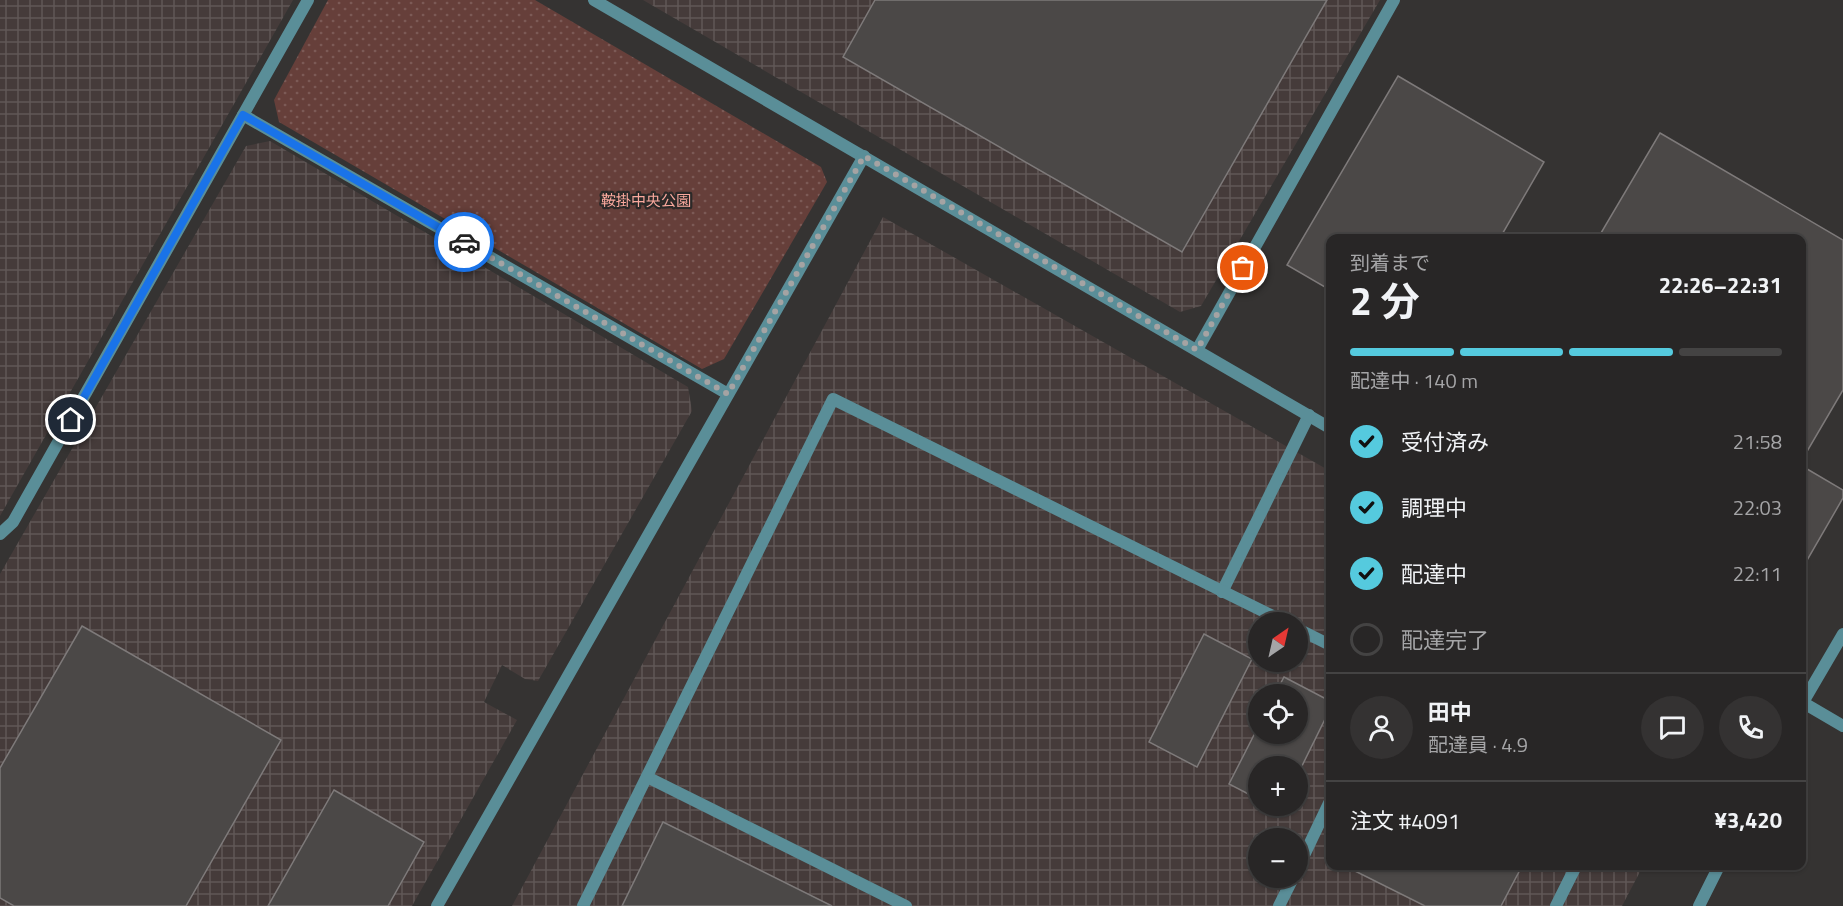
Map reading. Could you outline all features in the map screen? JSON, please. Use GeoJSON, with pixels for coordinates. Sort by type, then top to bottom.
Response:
{"type":"FeatureCollection","features":[{"type":"Feature","properties":{"kind":"street"},"geometry":{"type":"LineString","coordinates":[[0,534],[14,522],[308,0]]}},
{"type":"Feature","properties":{"kind":"street"},"geometry":{"type":"LineString","coordinates":[[594,0],[1326,426]]}},
{"type":"Feature","properties":{"kind":"street"},"geometry":{"type":"LineString","coordinates":[[1197,350],[1394,0]]}},
{"type":"Feature","properties":{"kind":"street"},"geometry":{"type":"LineString","coordinates":[[243,115],[728,394]]}},
{"type":"Feature","properties":{"kind":"street"},"geometry":{"type":"LineString","coordinates":[[437,906],[864,156]]}},
{"type":"Feature","properties":{"kind":"street"},"geometry":{"type":"LineString","coordinates":[[583,906],[833,399],[1264,612]]}},
{"type":"Feature","properties":{"kind":"street"},"geometry":{"type":"LineString","coordinates":[[1222,591],[1309,415]]}},
{"type":"Feature","properties":{"kind":"street"},"geometry":{"type":"LineString","coordinates":[[1308,634],[1326,643]]}},
{"type":"Feature","properties":{"kind":"street"},"geometry":{"type":"LineString","coordinates":[[1806,696],[1843,634]]}},
{"type":"Feature","properties":{"kind":"street"},"geometry":{"type":"LineString","coordinates":[[1806,705],[1843,726]]}},
{"type":"Feature","properties":{"kind":"street"},"geometry":{"type":"LineString","coordinates":[[647,777],[906,906]]}},
{"type":"Feature","properties":{"kind":"street"},"geometry":{"type":"LineString","coordinates":[[1308,847],[1326,809]]}},
{"type":"Feature","properties":{"kind":"street"},"geometry":{"type":"LineString","coordinates":[[1556,906],[1574,870]]}},
{"type":"Feature","properties":{"kind":"street"},"geometry":{"type":"LineString","coordinates":[[1699,906],[1717,870]]}},
{"type":"Feature","properties":{"kind":"street"},"geometry":{"type":"LineString","coordinates":[[1279,906],[1288,888]]}},
{"type":"Feature","properties":{"kind":"shaded area"},"geometry":{"type":"Polygon","coordinates":[[[0,0],[293,0],[0,516],[0,0]]]}},
{"type":"Feature","properties":{"kind":"shaded area"},"geometry":{"type":"Polygon","coordinates":[[[643,0],[1380,0],[1201,306],[1180,312],[643,0]]]}},
{"type":"Feature","properties":{"kind":"shaded area"},"geometry":{"type":"Polygon","coordinates":[[[270,141],[688,387],[692,411],[538,681],[525,679],[502,665],[484,702],[517,720],[412,906],[0,906],[0,574],[246,146],[270,141]]]}},
{"type":"Feature","properties":{"kind":"shaded area"},"geometry":{"type":"Polygon","coordinates":[[[883,217],[1326,469],[1326,870],[1641,870],[1622,906],[512,906],[883,217]]]}},
{"type":"Feature","properties":{"kind":"green space","name":"鞍掛中央公園"},"geometry":{"type":"Polygon","coordinates":[[[328,0],[535,0],[821,167],[827,182],[724,359],[702,369],[279,122],[274,100],[328,0]]]}},
{"type":"Feature","properties":{"kind":"building"},"geometry":{"type":"Polygon","coordinates":[[[875,0],[1327,0],[1182,252],[843,57],[875,0]]]}},
{"type":"Feature","properties":{"kind":"building"},"geometry":{"type":"Polygon","coordinates":[[[1398,76],[1544,162],[1502,234],[1326,234],[1326,288],[1287,265],[1398,76]]]}},
{"type":"Feature","properties":{"kind":"building"},"geometry":{"type":"Polygon","coordinates":[[[1660,133],[1843,240],[1843,390],[1806,453],[1806,234],[1600,234],[1660,133]]]}},
{"type":"Feature","properties":{"kind":"building"},"geometry":{"type":"Polygon","coordinates":[[[1806,468],[1843,490],[1843,498],[1806,562],[1806,468]]]}},
{"type":"Feature","properties":{"kind":"building"},"geometry":{"type":"Polygon","coordinates":[[[82,626],[281,740],[186,906],[14,906],[0,898],[0,768],[82,626]]]}},
{"type":"Feature","properties":{"kind":"building"},"geometry":{"type":"Polygon","coordinates":[[[1204,634],[1248,657],[1248,667],[1197,767],[1149,742],[1204,634]]]}},
{"type":"Feature","properties":{"kind":"building"},"geometry":{"type":"Polygon","coordinates":[[[1284,677],[1297,684],[1280,684],[1284,677]]]}},
{"type":"Feature","properties":{"kind":"building"},"geometry":{"type":"Polygon","coordinates":[[[1308,690],[1326,699],[1326,717],[1307,756],[1248,756],[1248,794],[1229,784],[1249,744],[1308,744],[1308,690]]]}},
{"type":"Feature","properties":{"kind":"building"},"geometry":{"type":"Polygon","coordinates":[[[334,790],[424,842],[388,906],[268,906],[334,790]]]}},
{"type":"Feature","properties":{"kind":"building"},"geometry":{"type":"Polygon","coordinates":[[[663,822],[832,906],[622,906],[663,822]]]}},
{"type":"Feature","properties":{"kind":"building"},"geometry":{"type":"Polygon","coordinates":[[[1353,870],[1520,870],[1501,906],[1425,906],[1353,870]]]}},
{"type":"Feature","properties":{"kind":"way so far"},"geometry":{"type":"LineString","coordinates":[[464,242],[728,394],[864,156],[1197,350],[1243,268]]}},
{"type":"Feature","properties":{"kind":"route"},"geometry":{"type":"LineString","coordinates":[[71,420],[243,115],[464,242]]}}]}
